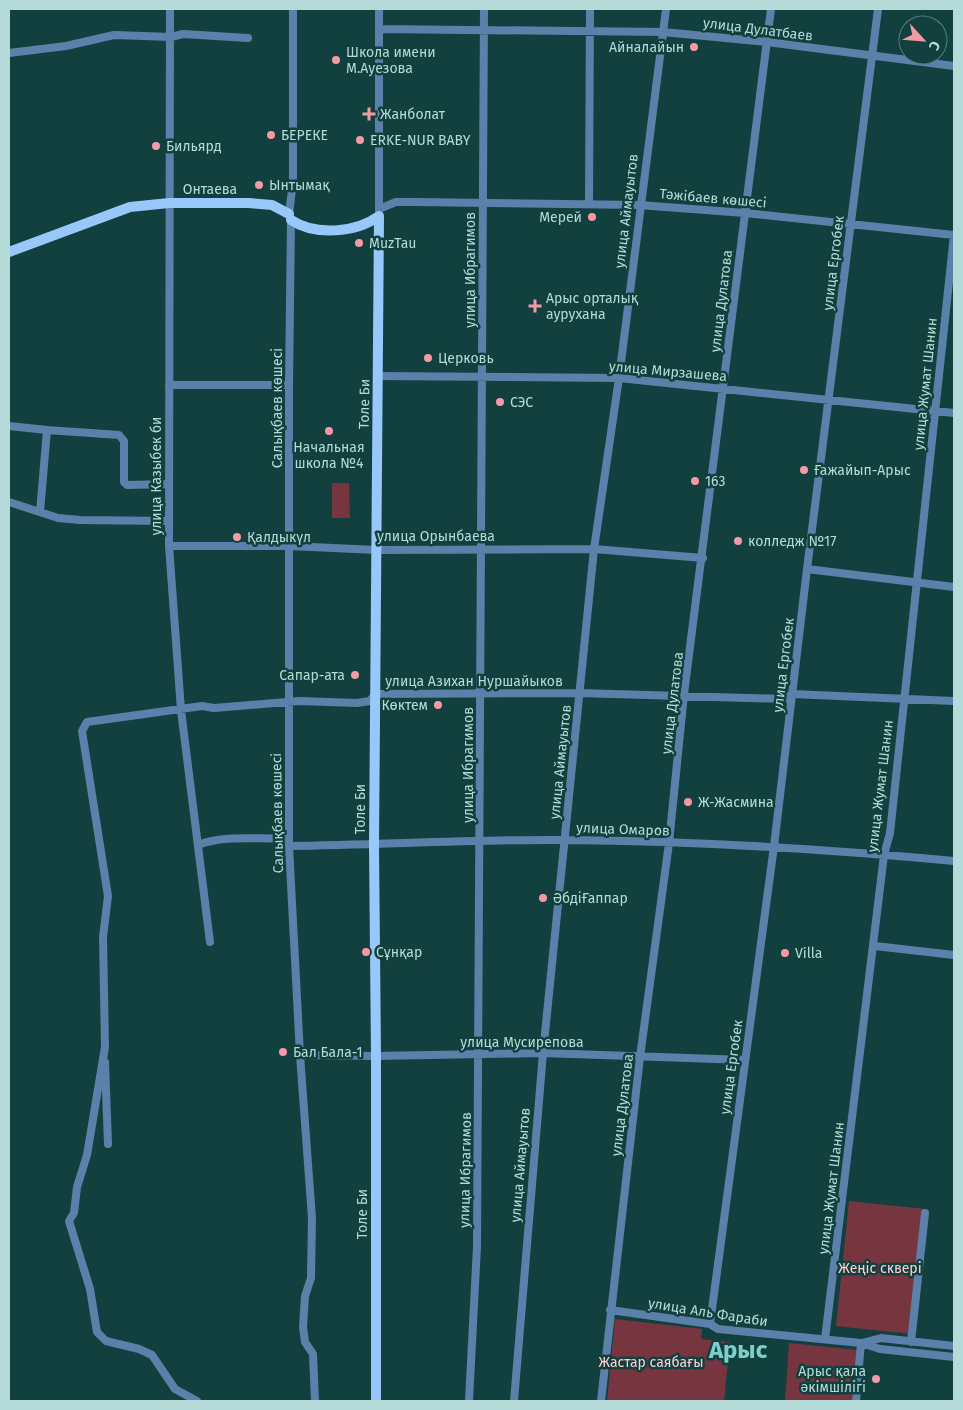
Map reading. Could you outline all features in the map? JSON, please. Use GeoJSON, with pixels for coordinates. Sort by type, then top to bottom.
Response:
{"type":"FeatureCollection","features":[{"type":"Feature","properties":{"kind":"main road","name":"Онтаева"},"geometry":{"type":"LineString","coordinates":[[9,252],[130,207],[169,203],[272,205],[302,228],[341,229],[368,224],[379,212]]}},
{"type":"Feature","properties":{"kind":"main road","name":"Толе Би"},"geometry":{"type":"LineString","coordinates":[[376,1401],[374,845],[379,212]]}},
{"type":"Feature","properties":{"kind":"street","name":"улица Казыбек би"},"geometry":{"type":"LineString","coordinates":[[170,9],[169,546],[180,710],[210,942]]}},
{"type":"Feature","properties":{"kind":"street","name":"Салықбаев көшесі"},"geometry":{"type":"LineString","coordinates":[[293,9],[293,181],[290,217],[289,385],[289,842],[313,1260],[312,1278],[305,1296],[303,1327],[305,1342],[312,1354],[315,1401]]}},
{"type":"Feature","properties":{"kind":"street"},"geometry":{"type":"LineString","coordinates":[[379,9],[379,212]]}},
{"type":"Feature","properties":{"kind":"street","name":"улица Ибрагимов"},"geometry":{"type":"LineString","coordinates":[[469,1401],[477,1247],[484,9]]}},
{"type":"Feature","properties":{"kind":"street"},"geometry":{"type":"LineString","coordinates":[[589,203],[590,9]]}},
{"type":"Feature","properties":{"kind":"street","name":"улица Аймауытов"},"geometry":{"type":"LineString","coordinates":[[514,1401],[543,1053],[594,549],[619,378],[639,204],[666,9]]}},
{"type":"Feature","properties":{"kind":"street","name":"улица Дулатова"},"geometry":{"type":"LineString","coordinates":[[601,1401],[640,1057],[669,843],[684,694],[703,558],[771,9]]}},
{"type":"Feature","properties":{"kind":"street","name":"улица Ергобек"},"geometry":{"type":"LineString","coordinates":[[710,1324],[774,846],[806,569],[878,9]]}},
{"type":"Feature","properties":{"kind":"street","name":"улица Дулатбаев"},"geometry":{"type":"LineString","coordinates":[[379,28],[484,31],[663,32],[767,42],[954,66]]}},
{"type":"Feature","properties":{"kind":"street"},"geometry":{"type":"LineString","coordinates":[[9,53],[66,46],[114,35],[171,37],[183,34],[248,38]]}},
{"type":"Feature","properties":{"kind":"street","name":"Тәжібаев көшесі"},"geometry":{"type":"LineString","coordinates":[[379,212],[396,202],[639,204],[954,235]]}},
{"type":"Feature","properties":{"kind":"street","name":"улица Жумат Шанин"},"geometry":{"type":"LineString","coordinates":[[825,1339],[884,855],[890,833],[954,235]]}},
{"type":"Feature","properties":{"kind":"street","name":"улица Мирзашева"},"geometry":{"type":"LineString","coordinates":[[378,376],[619,378],[954,414]]}},
{"type":"Feature","properties":{"kind":"street"},"geometry":{"type":"LineString","coordinates":[[169,384],[289,385]]}},
{"type":"Feature","properties":{"kind":"street"},"geometry":{"type":"LineString","coordinates":[[9,426],[119,435],[124,441],[124,482],[126,485],[169,484]]}},
{"type":"Feature","properties":{"kind":"street"},"geometry":{"type":"LineString","coordinates":[[40,512],[47,430]]}},
{"type":"Feature","properties":{"kind":"street"},"geometry":{"type":"LineString","coordinates":[[9,502],[58,518],[169,521]]}},
{"type":"Feature","properties":{"kind":"street","name":"улица Орынбаева"},"geometry":{"type":"LineString","coordinates":[[169,546],[290,546],[376,550],[482,548],[594,549],[703,558]]}},
{"type":"Feature","properties":{"kind":"street"},"geometry":{"type":"LineString","coordinates":[[806,569],[954,587]]}},
{"type":"Feature","properties":{"kind":"street","name":"улица Азихан Нуршайыков"},"geometry":{"type":"LineString","coordinates":[[197,1401],[175,1389],[152,1354],[106,1341],[97,1332],[90,1289],[68,1221],[74,1213],[77,1187],[87,1155],[104,1048],[103,937],[108,896],[82,731],[87,722],[202,706],[214,708],[299,701],[357,704],[370,701],[375,694],[684,694],[785,699],[792,694],[954,701]]}},
{"type":"Feature","properties":{"kind":"street","name":"улица Омаров"},"geometry":{"type":"LineString","coordinates":[[198,845],[205,842],[232,839],[374,845],[564,840],[690,842],[774,846],[954,861]]}},
{"type":"Feature","properties":{"kind":"street"},"geometry":{"type":"LineString","coordinates":[[874,946],[954,955]]}},
{"type":"Feature","properties":{"kind":"street"},"geometry":{"type":"LineString","coordinates":[[104,1048],[108,1144]]}},
{"type":"Feature","properties":{"kind":"street","name":"улица Мусирепова"},"geometry":{"type":"LineString","coordinates":[[300,1055],[376,1056],[543,1053],[745,1060]]}},
{"type":"Feature","properties":{"kind":"street"},"geometry":{"type":"LineString","coordinates":[[911,1342],[925,1213]]}},
{"type":"Feature","properties":{"kind":"street","name":"улица Аль Фараби"},"geometry":{"type":"LineString","coordinates":[[610,1310],[710,1324],[718,1329],[862,1343],[880,1349],[954,1358]]}},
{"type":"Feature","properties":{"kind":"street","name":"улица Аль Фараби"},"geometry":{"type":"LineString","coordinates":[[862,1343],[881,1338],[954,1346]]}},
{"type":"Feature","properties":{"kind":"street"},"geometry":{"type":"LineString","coordinates":[[856,1401],[862,1343]]}},
{"type":"Feature","properties":{"kind":"green space"},"geometry":{"type":"Polygon","coordinates":[[[332,483],[349,483],[350,518],[332,518],[332,483]]]}},
{"type":"Feature","properties":{"kind":"green space","name":"Жеңіс сквері"},"geometry":{"type":"Polygon","coordinates":[[[849,1201],[925,1209],[911,1334],[836,1326],[849,1201]]]}},
{"type":"Feature","properties":{"kind":"green space","name":"Жастар саябағы"},"geometry":{"type":"Polygon","coordinates":[[[615,1319],[702,1329],[701,1339],[730,1342],[724,1401],[607,1401],[615,1319]]]}},
{"type":"Feature","properties":{"kind":"green space"},"geometry":{"type":"Polygon","coordinates":[[[789,1343],[858,1350],[852,1401],[785,1401],[789,1343]]]}},
{"type":"Feature","properties":{"kind":"place","name":"Айналайын"},"geometry":{"type":"Point","coordinates":[694,47]}},
{"type":"Feature","properties":{"kind":"place","name":"Школа имени М.Ауезова"},"geometry":{"type":"Point","coordinates":[336,60]}},
{"type":"Feature","properties":{"kind":"place","name":"Жанболат"},"geometry":{"type":"Point","coordinates":[369,114]}},
{"type":"Feature","properties":{"kind":"place","name":"БЕРЕКЕ"},"geometry":{"type":"Point","coordinates":[271,135]}},
{"type":"Feature","properties":{"kind":"place","name":"ERKE-NUR BABY"},"geometry":{"type":"Point","coordinates":[360,140]}},
{"type":"Feature","properties":{"kind":"place","name":"Бильярд"},"geometry":{"type":"Point","coordinates":[156,146]}},
{"type":"Feature","properties":{"kind":"place","name":"Ынтымақ"},"geometry":{"type":"Point","coordinates":[259,185]}},
{"type":"Feature","properties":{"kind":"place","name":"Мерей"},"geometry":{"type":"Point","coordinates":[592,217]}},
{"type":"Feature","properties":{"kind":"place","name":"MuzTau"},"geometry":{"type":"Point","coordinates":[359,243]}},
{"type":"Feature","properties":{"kind":"place","name":"Арыс орталық аурухана"},"geometry":{"type":"Point","coordinates":[535,306]}},
{"type":"Feature","properties":{"kind":"place","name":"Церковь"},"geometry":{"type":"Point","coordinates":[428,358]}},
{"type":"Feature","properties":{"kind":"place","name":"СЭС"},"geometry":{"type":"Point","coordinates":[500,402]}},
{"type":"Feature","properties":{"kind":"place","name":"Начальная школа №4"},"geometry":{"type":"Point","coordinates":[329,431]}},
{"type":"Feature","properties":{"kind":"place","name":"Ғажайып-Арыс"},"geometry":{"type":"Point","coordinates":[804,470]}},
{"type":"Feature","properties":{"kind":"place","name":"163"},"geometry":{"type":"Point","coordinates":[695,481]}},
{"type":"Feature","properties":{"kind":"place","name":"Қалдыкүл"},"geometry":{"type":"Point","coordinates":[237,537]}},
{"type":"Feature","properties":{"kind":"place","name":"колледж №17"},"geometry":{"type":"Point","coordinates":[738,541]}},
{"type":"Feature","properties":{"kind":"place","name":"Сапар-ата"},"geometry":{"type":"Point","coordinates":[355,675]}},
{"type":"Feature","properties":{"kind":"place","name":"Көктем"},"geometry":{"type":"Point","coordinates":[438,705]}},
{"type":"Feature","properties":{"kind":"place","name":"Ж-Жасмина"},"geometry":{"type":"Point","coordinates":[688,802]}},
{"type":"Feature","properties":{"kind":"place","name":"ӘбдіҒаппар"},"geometry":{"type":"Point","coordinates":[543,898]}},
{"type":"Feature","properties":{"kind":"place","name":"Cұнқар"},"geometry":{"type":"Point","coordinates":[366,952]}},
{"type":"Feature","properties":{"kind":"place","name":"Villa"},"geometry":{"type":"Point","coordinates":[785,953]}},
{"type":"Feature","properties":{"kind":"place","name":"Бал Бала-1"},"geometry":{"type":"Point","coordinates":[283,1052]}},
{"type":"Feature","properties":{"kind":"place","name":"Арыс қала әкімшілігі"},"geometry":{"type":"Point","coordinates":[876,1379]}},
{"type":"Feature","properties":{"kind":"district","name":"Арыс"},"geometry":{"type":"Point","coordinates":[738,1350]}}]}
